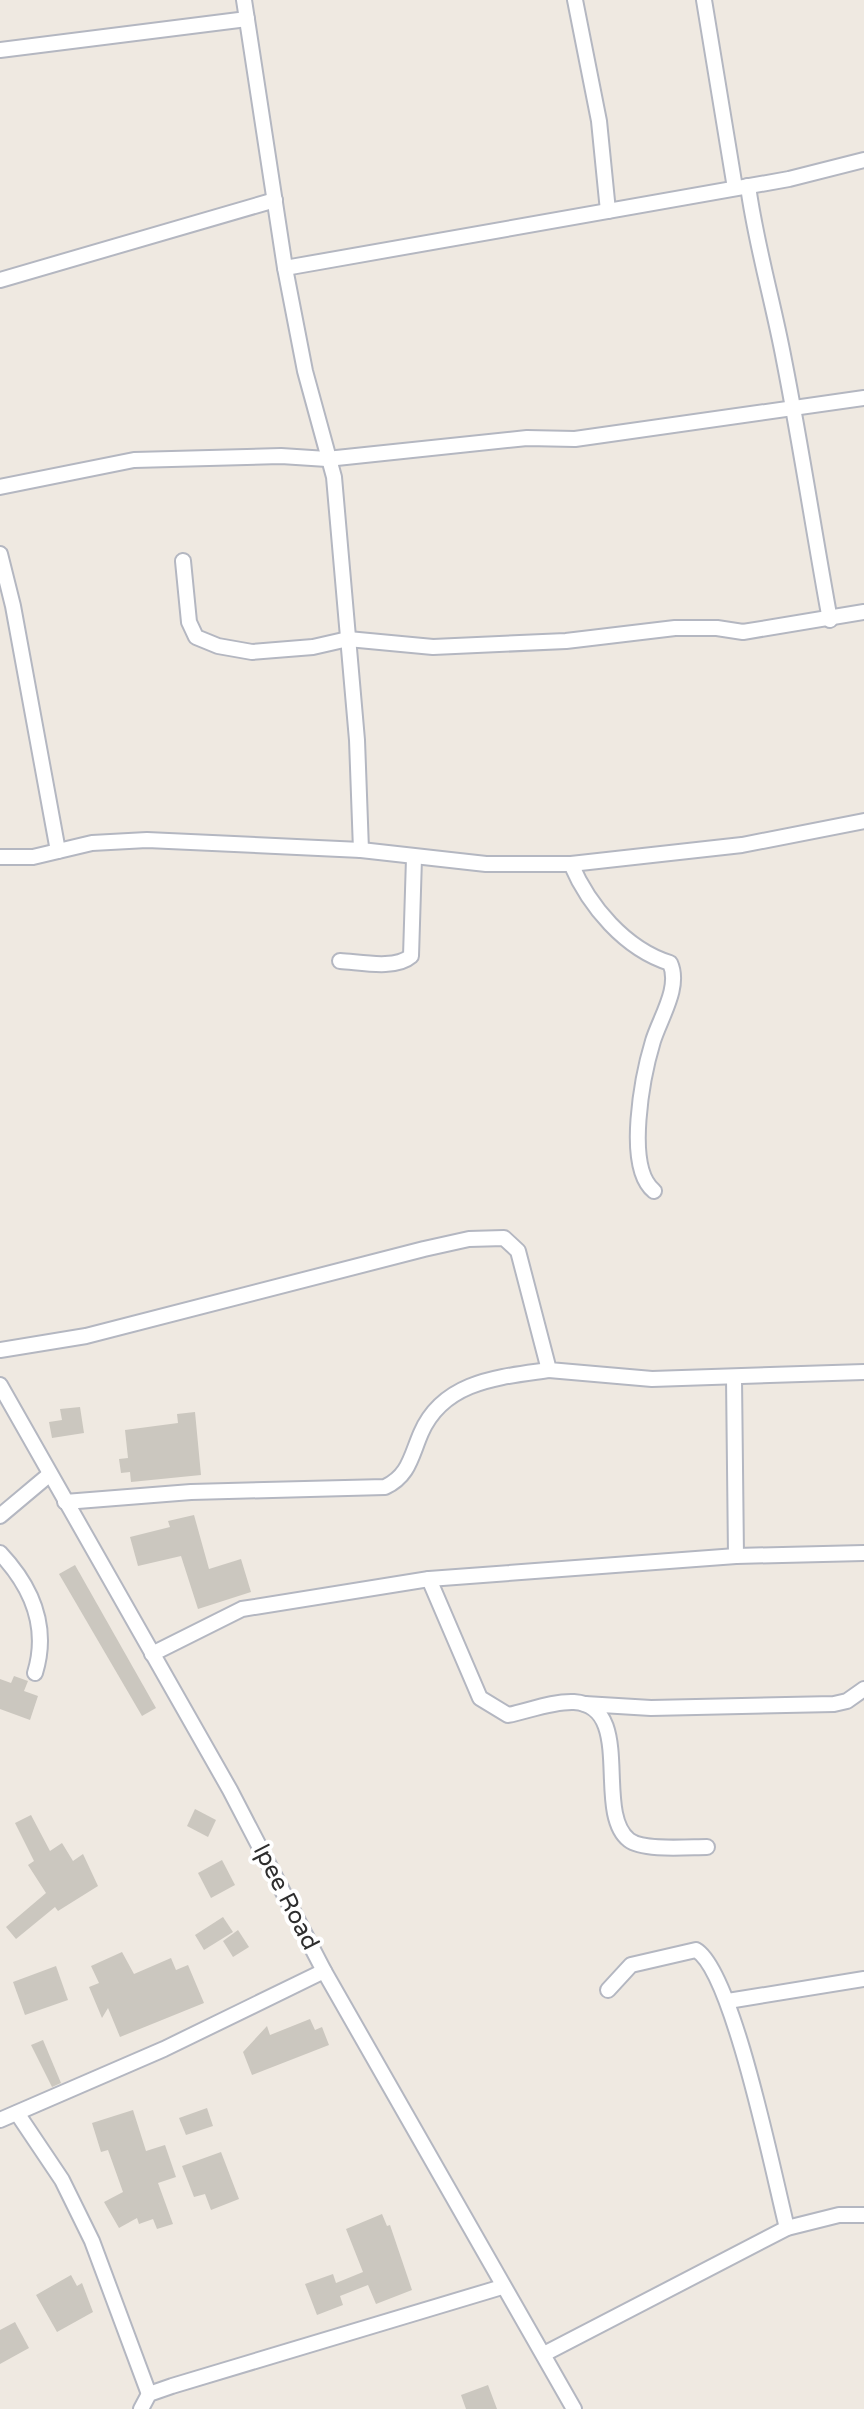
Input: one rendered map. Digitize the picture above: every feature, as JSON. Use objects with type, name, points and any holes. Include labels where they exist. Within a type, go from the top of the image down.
[{"type":"street","points":[[244,0],[285,268],[327,459],[334,477],[361,850]]},
{"type":"street","points":[[575,0],[599,121],[608,211]]},
{"type":"street","points":[[704,0],[741,187],[771,293],[830,620]]},
{"type":"street","points":[[0,50],[247,19]]},
{"type":"street","points":[[285,268],[741,187],[864,160]]},
{"type":"street","points":[[0,280],[275,200]]},
{"type":"street","points":[[0,487],[134,460],[281,456],[327,459],[527,438],[575,439],[864,398]]},
{"type":"street","points":[[0,554],[13,606],[58,851]]},
{"type":"street","points":[[183,561],[189,622],[196,637],[218,646],[252,652],[313,647],[348,639],[433,647],[566,641],[675,628],[717,628],[743,632],[864,612]]},
{"type":"street","points":[[0,857],[58,851],[116,840],[361,850],[414,858],[571,864],[742,845],[864,821]]},
{"type":"street","points":[[340,961],[400,962],[411,956],[414,858]]},
{"type":"street","points":[[571,864],[585,896],[617,931],[650,957],[670,963],[673,971],[673,987],[649,1057],[636,1149],[643,1179],[654,1191]]},
{"type":"street","points":[[0,1350],[86,1336],[424,1249],[469,1239],[504,1238],[518,1251],[549,1370]]},
{"type":"street","points":[[65,1502],[204,1491],[385,1487],[398,1481],[408,1469],[423,1429],[459,1393],[487,1378],[549,1370],[652,1379],[864,1372]]},
{"type":"street","points":[[734,1378],[736,1556]]},
{"type":"street","name":"Ipee Road","points":[[0,1385],[230,1790],[324,1971],[574,2409]]},
{"type":"street","points":[[0,1516],[50,1474]]},
{"type":"street","points":[[0,1553],[21,1578],[38,1617],[41,1638],[35,1673]]},
{"type":"street","points":[[152,1654],[242,1609],[429,1579],[736,1556],[864,1553]]},
{"type":"street","points":[[429,1579],[480,1698],[508,1715],[572,1702],[651,1708],[834,1704],[847,1701],[864,1689]]},
{"type":"street","points":[[585,1704],[595,1712],[607,1733],[612,1753],[615,1817],[628,1840],[643,1847],[707,1847]]},
{"type":"street","points":[[608,1990],[631,1965],[696,1950],[710,1962],[728,2001],[787,2228]]},
{"type":"street","points":[[0,2120],[164,2049],[324,1971]]},
{"type":"street","points":[[728,2001],[864,1979]]},
{"type":"street","points":[[17,2113],[62,2180],[92,2241],[149,2394]]},
{"type":"street","points":[[544,2354],[787,2228],[839,2215],[864,2215]]},
{"type":"street","points":[[141,2409],[149,2394],[502,2287]]},
{"type":"building","points":[[80,1407],[84,1433],[52,1438],[49,1422],[62,1420],[60,1409]]},
{"type":"building","points":[[195,1412],[201,1475],[131,1482],[130,1472],[121,1473],[119,1459],[128,1458],[125,1430],[178,1423],[177,1414]]},
{"type":"building","points":[[194,1515],[209,1569],[241,1559],[251,1592],[198,1609],[181,1556],[138,1566],[130,1537],[170,1527],[168,1521]]},
{"type":"building","points":[[75,1565],[156,1708],[142,1716],[59,1574]]},
{"type":"building","points":[[14,1676],[28,1681],[24,1691],[38,1696],[30,1720],[0,1709],[0,1679],[11,1683]]},
{"type":"building","points":[[195,1809],[216,1820],[208,1837],[187,1826]]},
{"type":"building","points":[[31,1815],[50,1851],[62,1843],[73,1861],[83,1854],[98,1886],[58,1911],[55,1907],[16,1939],[6,1927],[46,1893],[28,1865],[34,1861],[15,1823]]},
{"type":"building","points":[[222,1860],[235,1885],[211,1898],[198,1873]]},
{"type":"building","points":[[223,1917],[233,1932],[204,1950],[195,1935]]},
{"type":"building","points":[[238,1930],[249,1947],[233,1957],[223,1941]]},
{"type":"building","points":[[122,1952],[134,1974],[171,1958],[176,1970],[188,1965],[204,2003],[120,2037],[108,2008],[102,2018],[89,1987],[99,1983],[91,1966]]},
{"type":"building","points":[[56,1966],[68,2000],[25,2015],[13,1982]]},
{"type":"building","points":[[310,2019],[315,2030],[322,2027],[329,2045],[252,2075],[243,2052],[267,2026],[270,2035]]},
{"type":"building","points":[[43,2040],[61,2083],[52,2087],[31,2045]]},
{"type":"building","points":[[207,2108],[213,2126],[186,2135],[179,2118]]},
{"type":"building","points":[[133,2110],[146,2151],[165,2145],[176,2177],[158,2183],[173,2224],[157,2229],[153,2219],[139,2224],[137,2218],[119,2228],[104,2202],[123,2192],[108,2150],[101,2152],[92,2123]]},
{"type":"building","points":[[221,2152],[239,2199],[211,2210],[205,2194],[194,2197],[182,2166]]},
{"type":"building","points":[[382,2214],[387,2226],[390,2225],[412,2290],[376,2304],[368,2285],[340,2296],[343,2305],[317,2315],[305,2284],[333,2274],[336,2283],[363,2272],[346,2229]]},
{"type":"building","points":[[71,2275],[77,2286],[82,2283],[93,2312],[57,2332],[36,2295]]},
{"type":"building","points":[[15,2322],[29,2348],[0,2364],[0,2330]]},
{"type":"building","points":[[488,2385],[497,2409],[466,2409],[461,2395]]}]
